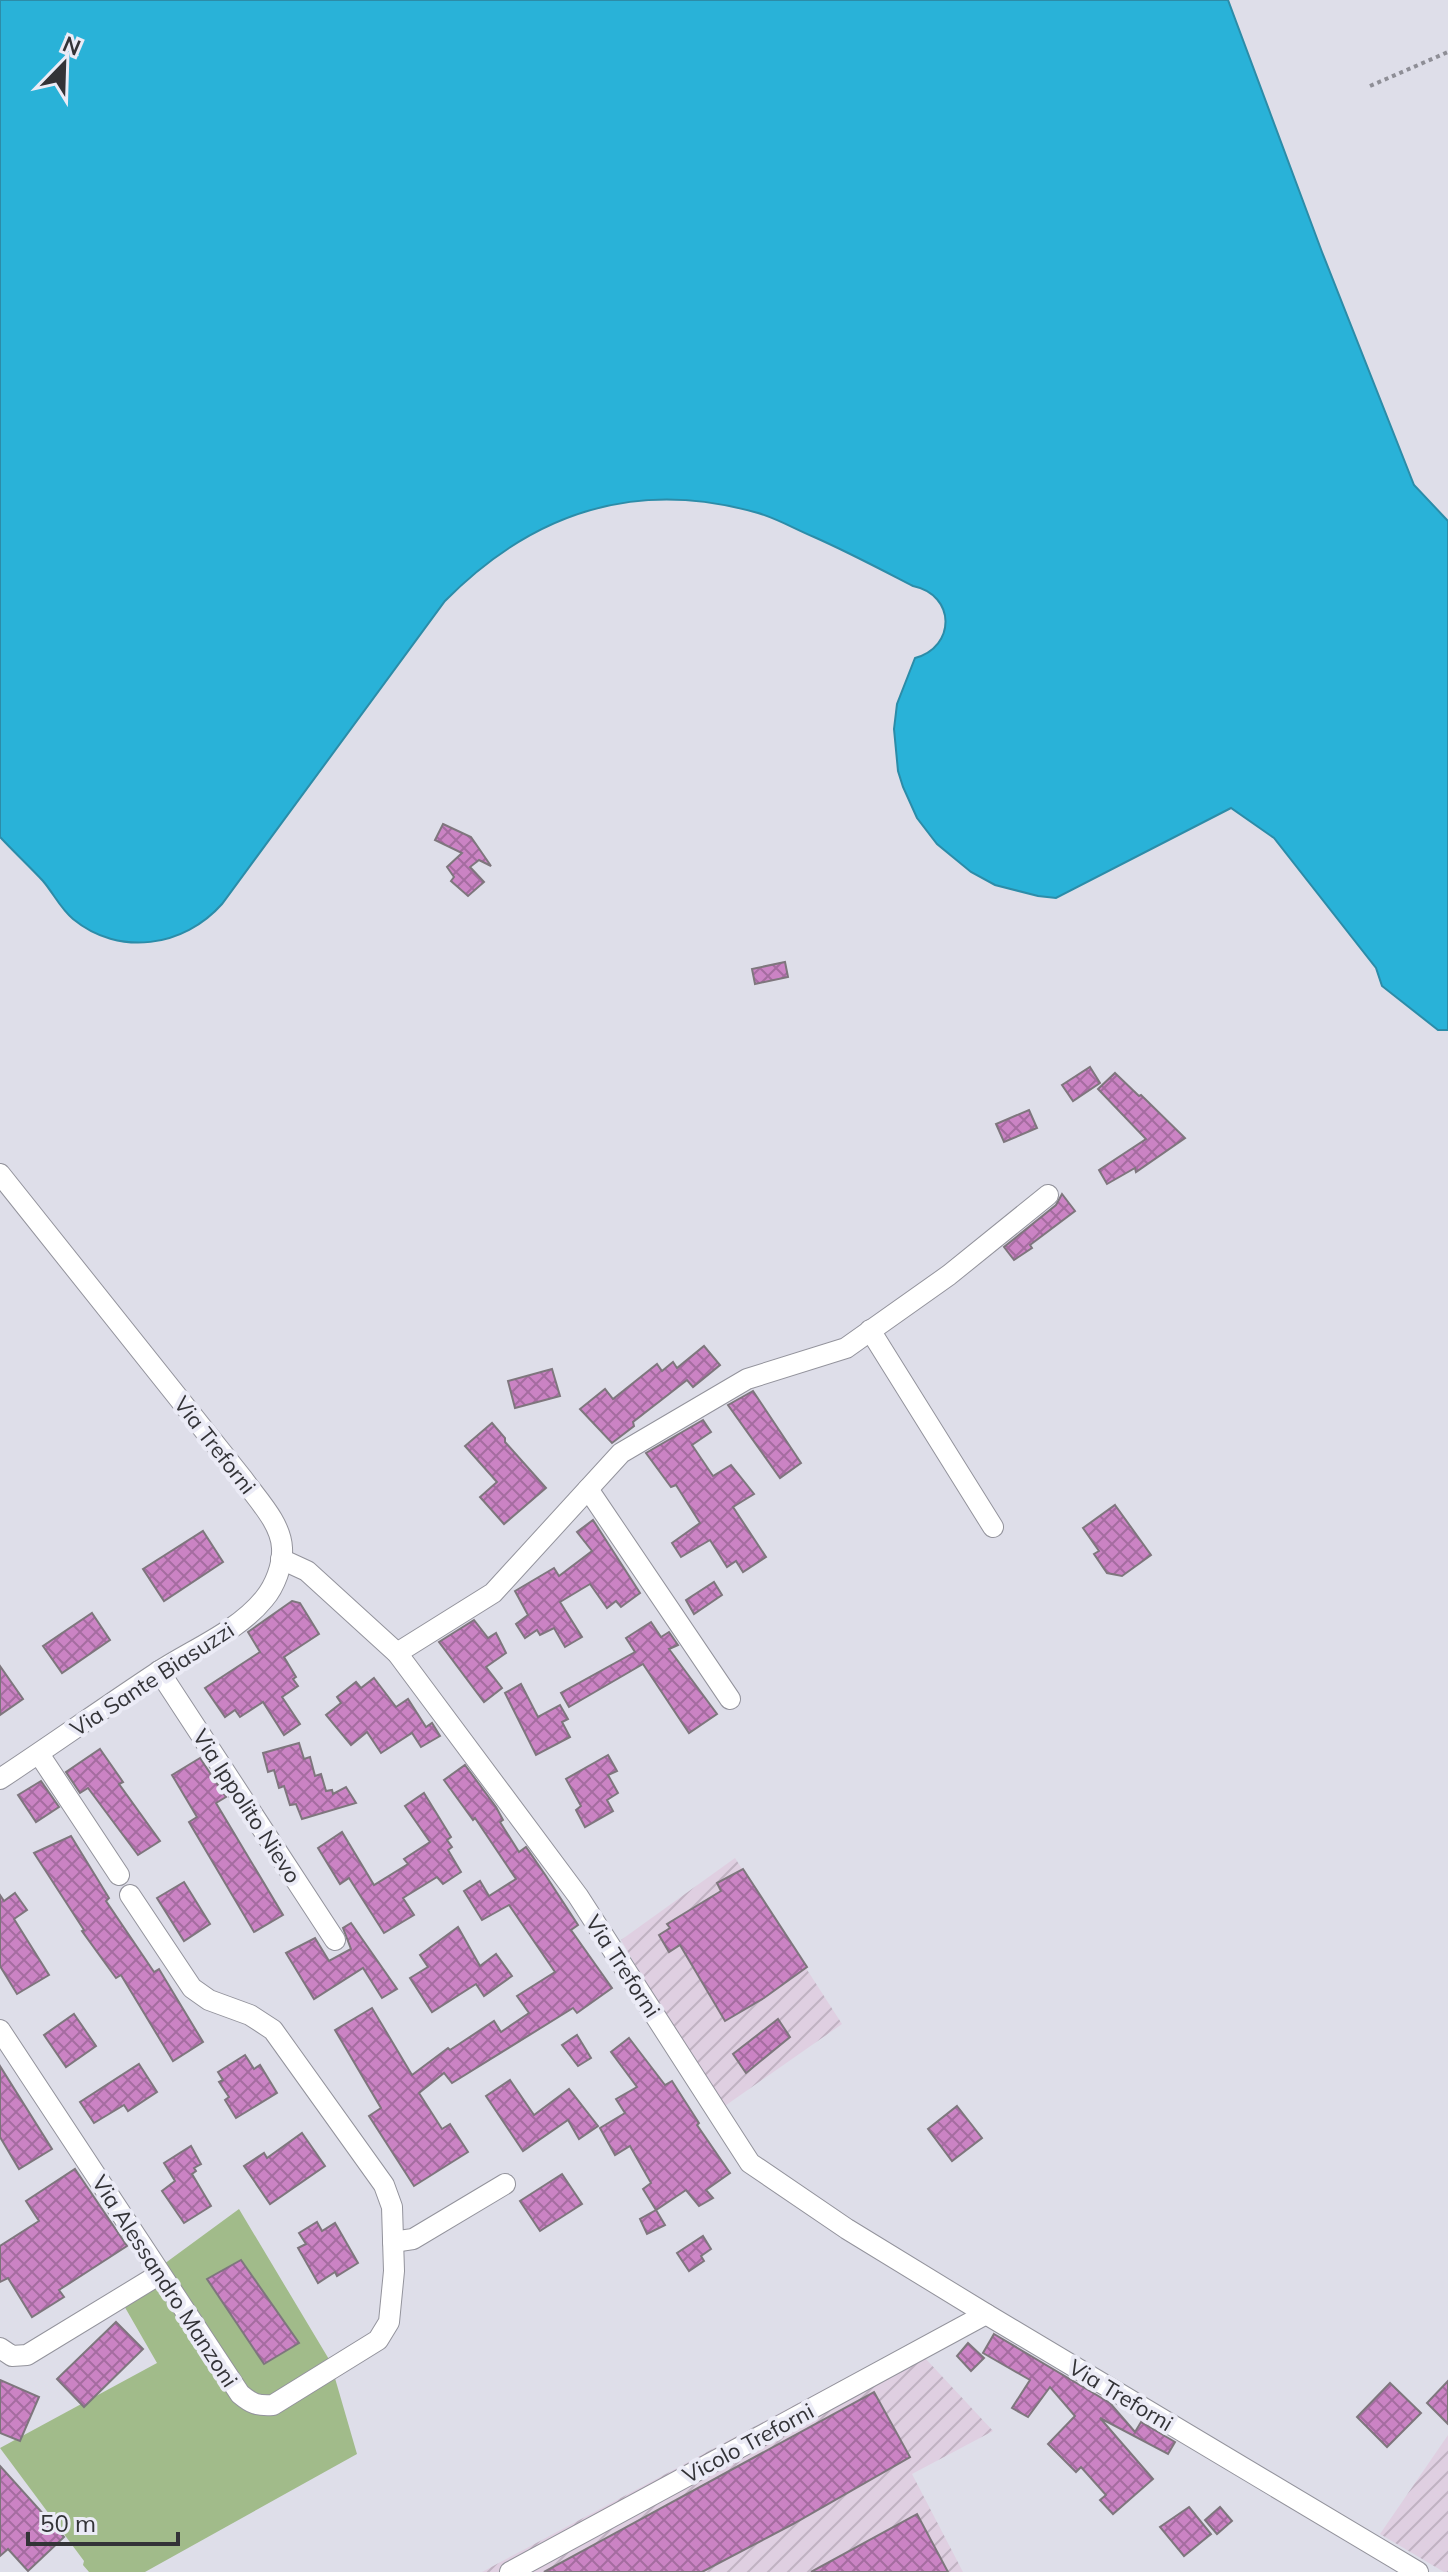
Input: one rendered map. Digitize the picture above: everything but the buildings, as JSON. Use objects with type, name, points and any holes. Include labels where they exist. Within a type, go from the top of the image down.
[{"type":"street","name":"Via Treforni","points":[[0,1174],[267,1512],[280,1535],[281,1559],[307,1571],[397,1653],[578,1896],[750,2163],[847,2229],[1418,2572]]},
{"type":"street","points":[[397,1653],[493,1593],[621,1453],[747,1379],[846,1348],[949,1275],[1048,1195]]},
{"type":"street","points":[[870,1330],[993,1527]]},
{"type":"street","points":[[588,1489],[730,1699]]},
{"type":"street","name":"Via Sante Biasuzzi","points":[[0,1779],[159,1671],[244,1619],[272,1589],[281,1559]]},
{"type":"street","name":"Via Ippolito Nievo","points":[[159,1671],[335,1940]]},
{"type":"street","points":[[39,1754],[119,1875]]},
{"type":"street","name":"Via Alessandro Manzoni","points":[[0,2030],[240,2394],[257,2406],[273,2405],[378,2340],[389,2322],[393,2296],[392,2207],[384,2185],[273,2030],[250,2015],[209,2000],[192,1988],[130,1895]]},
{"type":"street","points":[[393,2242],[413,2239],[505,2184]]},
{"type":"street","points":[[0,2348],[12,2356],[27,2355],[160,2274]]},
{"type":"street","name":"Vicolo Treforni","points":[[510,2572],[986,2314]]},
{"type":"path","points":[[1370,86],[1448,52]]},
{"type":"shaded area","points":[[735,1858],[842,2024],[722,2108],[621,1940]]},
{"type":"shaded area","points":[[911,2343],[993,2431],[912,2474],[963,2572],[482,2572]]},
{"type":"shaded area","points":[[1448,2435],[1448,2572],[1444,2572],[1380,2534]]},
{"type":"green space","points":[[239,2209],[330,2361],[357,2454],[145,2572],[89,2572],[0,2448],[157,2363],[119,2297]]},
{"type":"water","points":[[0,0],[1228,0],[1322,252],[1414,485],[1448,521],[1448,1030],[1438,1030],[1382,986],[1376,968],[1274,838],[1231,808],[1056,898],[995,885],[971,872],[937,844],[917,818],[898,771],[894,729],[897,704],[915,658],[928,652],[944,633],[946,621],[937,600],[927,591],[765,515],[713,503],[670,499],[629,502],[589,510],[551,525],[514,545],[479,570],[445,601],[222,904],[207,919],[170,938],[130,942],[110,939],[73,919],[43,881],[0,837]]}]
